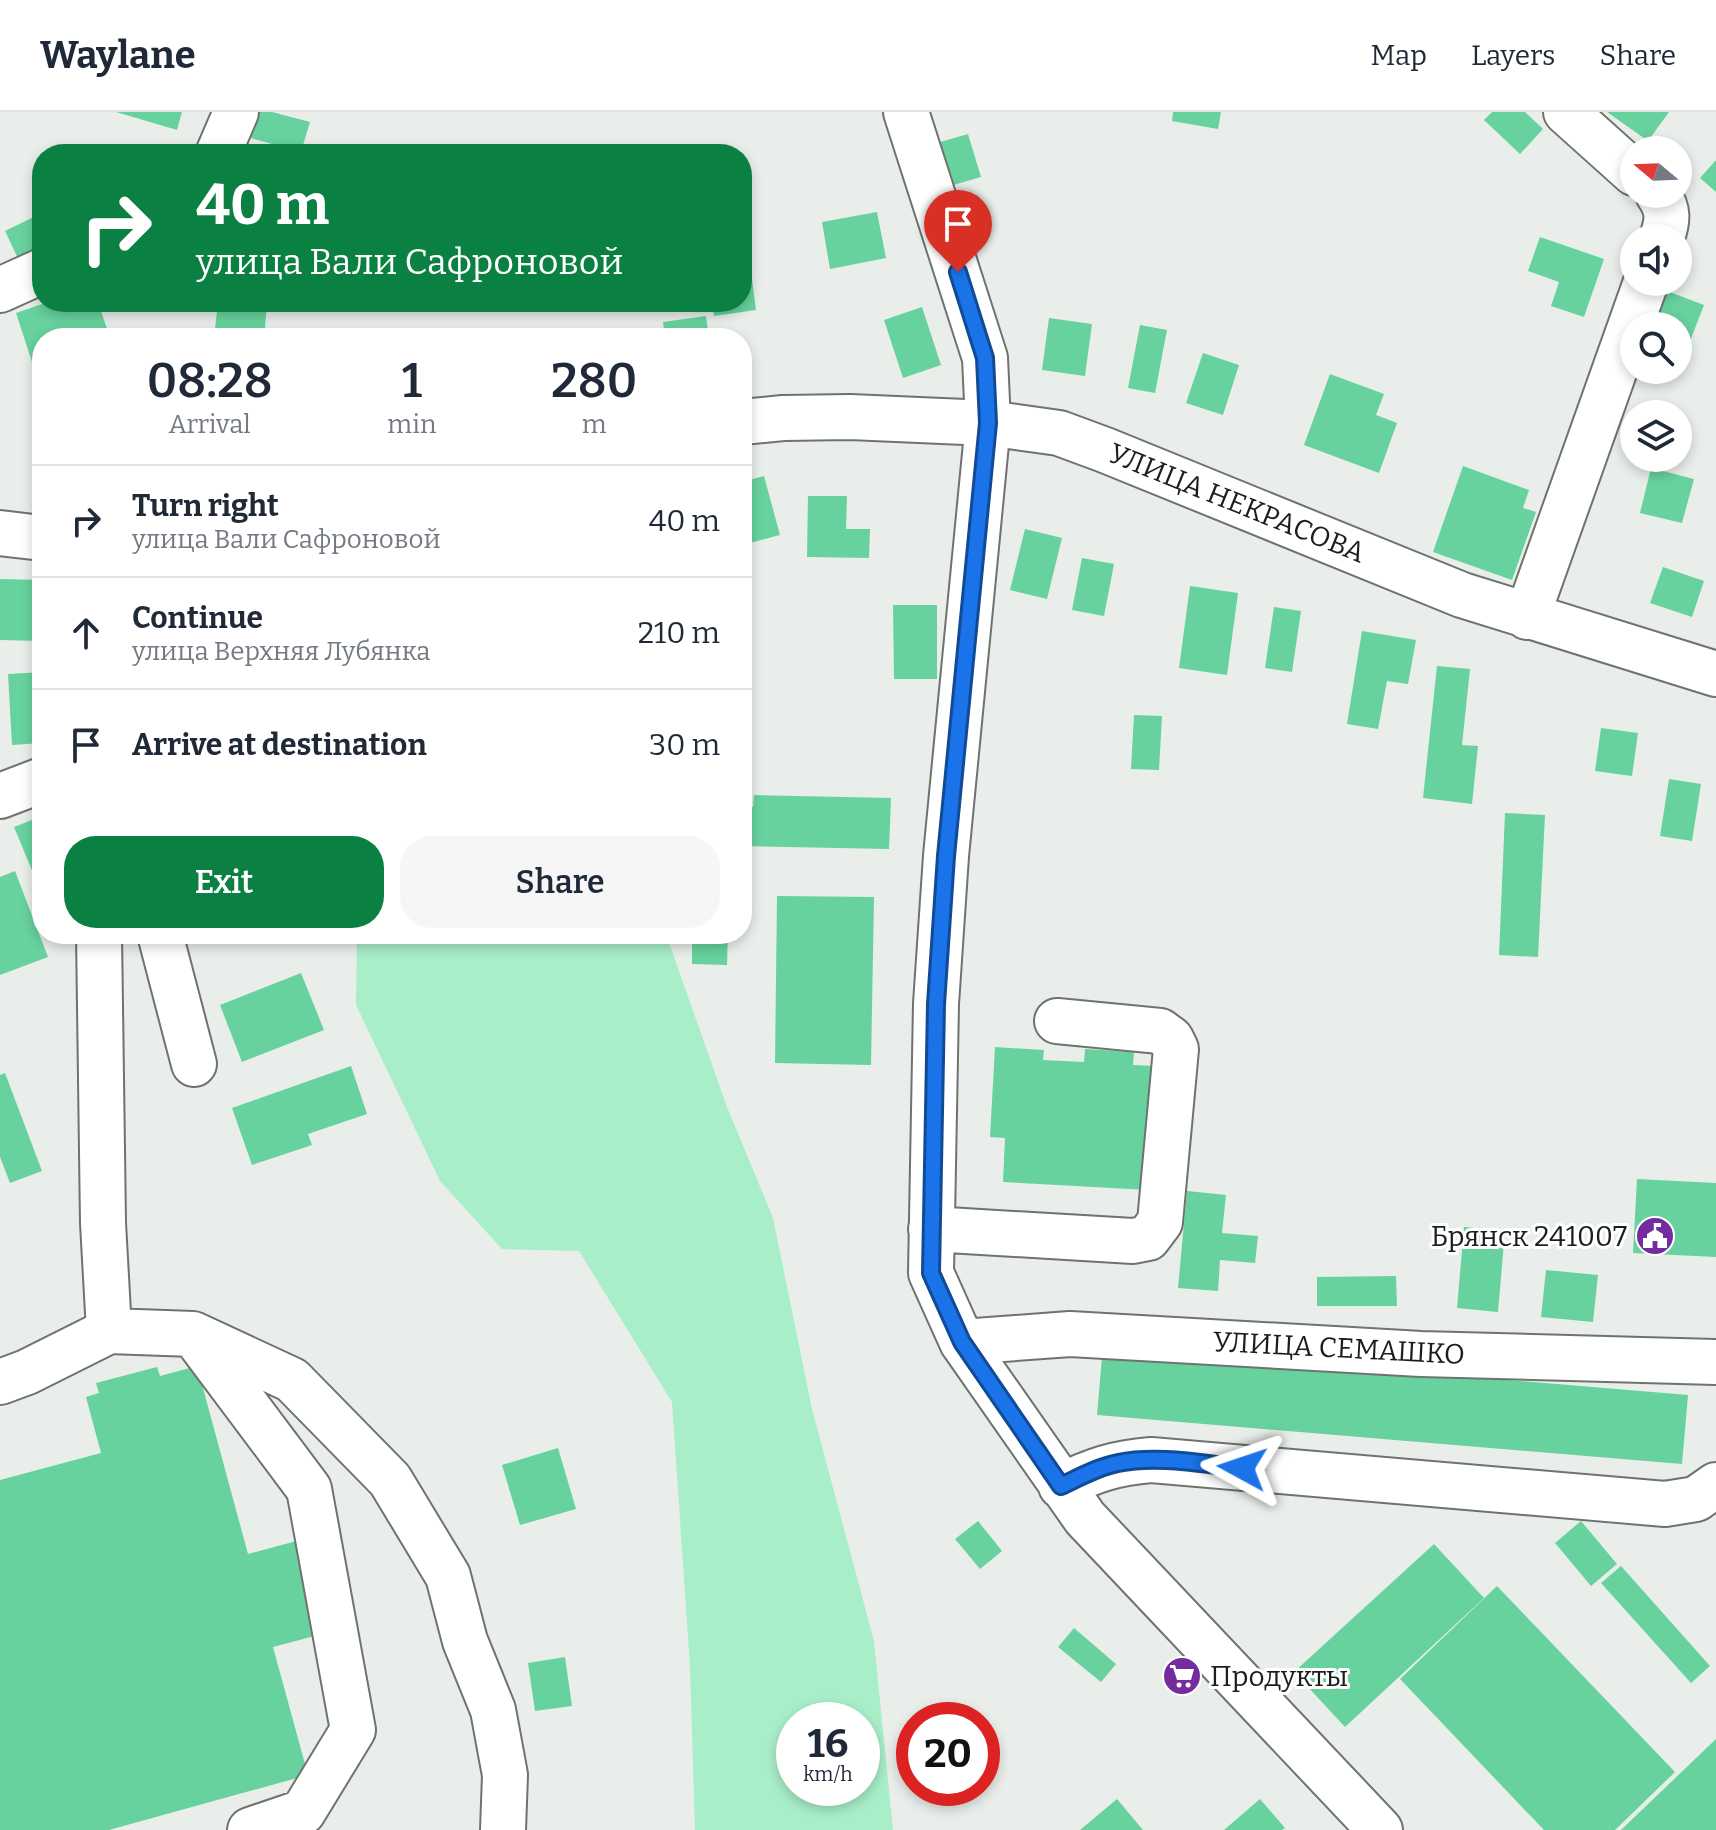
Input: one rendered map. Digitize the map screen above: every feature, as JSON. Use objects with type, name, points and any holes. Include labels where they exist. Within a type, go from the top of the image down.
[{"type":"street","points":[[222,144],[236,112]]},
{"type":"street","points":[[906,112],[985,358],[988,423],[946,856],[936,1004],[931,1273],[962,1342],[1085,1518],[1380,1830]]},
{"type":"street","points":[[1566,112],[1620,160]]},
{"type":"street","points":[[0,290],[32,276]]},
{"type":"street","points":[[1527,617],[1641,296]]},
{"type":"street","name":"УЛИЦА НЕКРАСОВА","points":[[752,421],[850,417],[988,423],[1059,433],[1462,595],[1716,674]]},
{"type":"street","points":[[0,533],[32,537]]},
{"type":"street","points":[[0,796],[32,784]]},
{"type":"street","points":[[99,944],[103,1223],[109,1331]]},
{"type":"street","points":[[163,944],[194,1064]]},
{"type":"street","points":[[931,1229],[1133,1241],[1148,1238],[1160,1222],[1176,1049],[1171,1039],[1160,1031],[1057,1021]]},
{"type":"street","points":[[0,1382],[109,1331],[193,1334],[292,1380],[390,1480],[448,1576],[465,1641],[493,1710],[505,1775],[503,1830]]},
{"type":"street","points":[[193,1334],[309,1489],[353,1730],[303,1812],[250,1830]]},
{"type":"street","name":"УЛИЦА СЕМАШКО","points":[[962,1342],[1070,1334],[1421,1354],[1716,1362]]},
{"type":"street","points":[[1061,1486],[1093,1470],[1119,1463],[1151,1460],[1665,1504],[1696,1499],[1716,1485]]},
{"type":"green space","points":[[357,944],[670,944],[727,1107],[773,1218],[812,1409],[874,1641],[893,1830],[695,1830],[690,1667],[672,1402],[579,1251],[502,1249],[440,1181],[356,1005]]},
{"type":"building","points":[[116,112],[182,112],[177,130]]},
{"type":"building","points":[[253,112],[272,112],[310,122],[303,144],[272,144],[247,137]]},
{"type":"building","points":[[1173,112],[1221,112],[1218,129],[1172,121]]},
{"type":"building","points":[[1492,112],[1525,112],[1543,129],[1520,154],[1484,120]]},
{"type":"building","points":[[1607,112],[1669,112],[1652,136],[1641,136]]},
{"type":"building","points":[[968,134],[981,177],[943,188],[930,145]]},
{"type":"building","points":[[1716,160],[1716,192],[1700,178]]},
{"type":"building","points":[[877,212],[886,258],[830,269],[822,222]]},
{"type":"building","points":[[32,218],[32,265],[23,269],[5,231]]},
{"type":"building","points":[[1540,237],[1604,259],[1584,317],[1551,306],[1559,282],[1528,271]]},
{"type":"building","points":[[752,279],[756,310],[752,311]]},
{"type":"building","points":[[1650,296],[1680,296],[1704,305],[1692,336],[1692,312],[1644,312]]},
{"type":"building","points":[[922,307],[941,365],[903,378],[884,320]]},
{"type":"building","points":[[32,308],[32,312],[101,312],[107,328],[32,328],[32,362],[16,313]]},
{"type":"building","points":[[217,312],[266,312],[265,328],[215,328]]},
{"type":"building","points":[[713,312],[742,312],[714,316]]},
{"type":"building","points":[[706,316],[708,328],[664,328],[663,322]]},
{"type":"building","points":[[1049,318],[1092,324],[1085,376],[1042,370]]},
{"type":"building","points":[[1140,325],[1167,330],[1155,393],[1128,388]]},
{"type":"building","points":[[1203,353],[1239,365],[1223,415],[1186,403]]},
{"type":"building","points":[[1330,374],[1384,394],[1376,415],[1397,423],[1379,473],[1304,445]]},
{"type":"building","points":[[1463,466],[1529,490],[1523,508],[1536,512],[1512,580],[1433,552]]},
{"type":"building","points":[[1650,472],[1667,472],[1694,479],[1682,523],[1640,513]]},
{"type":"building","points":[[764,476],[780,535],[752,542],[752,479]]},
{"type":"building","points":[[808,496],[847,496],[846,529],[870,529],[869,558],[807,557]]},
{"type":"building","points":[[1025,529],[1062,538],[1047,599],[1010,590]]},
{"type":"building","points":[[1082,558],[1114,564],[1104,616],[1072,610]]},
{"type":"building","points":[[1663,567],[1704,581],[1692,617],[1650,603]]},
{"type":"building","points":[[0,579],[32,580],[32,641],[0,640]]},
{"type":"building","points":[[1190,586],[1238,593],[1227,675],[1179,668]]},
{"type":"building","points":[[893,605],[937,605],[937,679],[894,679]]},
{"type":"building","points":[[1274,607],[1301,611],[1292,672],[1265,668]]},
{"type":"building","points":[[1362,631],[1416,640],[1408,684],[1387,681],[1378,729],[1347,724]]},
{"type":"building","points":[[1437,666],[1470,669],[1462,745],[1478,746],[1472,804],[1423,798]]},
{"type":"building","points":[[32,673],[32,744],[12,745],[8,674]]},
{"type":"building","points":[[1134,715],[1162,716],[1159,770],[1131,769]]},
{"type":"building","points":[[1601,728],[1638,733],[1632,776],[1595,771]]},
{"type":"building","points":[[1669,779],[1701,784],[1692,841],[1660,836]]},
{"type":"building","points":[[754,795],[891,798],[889,849],[752,846]]},
{"type":"building","points":[[1505,813],[1545,815],[1538,957],[1499,955]]},
{"type":"building","points":[[32,820],[32,870],[14,827]]},
{"type":"building","points":[[15,871],[32,915],[32,944],[43,944],[48,957],[0,975],[0,877]]},
{"type":"building","points":[[777,896],[874,897],[871,1065],[775,1063]]},
{"type":"building","points":[[692,944],[728,944],[727,965],[692,964]]},
{"type":"building","points":[[301,973],[324,1030],[242,1062],[220,1005]]},
{"type":"building","points":[[995,1047],[1044,1050],[1043,1060],[1084,1062],[1085,1049],[1134,1052],[1133,1065],[1155,1066],[1148,1190],[1003,1182],[1005,1138],[990,1137]]},
{"type":"building","points":[[351,1066],[367,1114],[308,1134],[312,1145],[252,1165],[232,1108]]},
{"type":"building","points":[[5,1073],[42,1171],[10,1183],[0,1157],[0,1075]]},
{"type":"building","points":[[1637,1179],[1716,1183],[1716,1257],[1633,1253]]},
{"type":"building","points":[[1187,1191],[1226,1195],[1222,1233],[1258,1236],[1255,1263],[1220,1260],[1218,1291],[1178,1288]]},
{"type":"building","points":[[1464,1227],[1505,1231],[1498,1312],[1457,1308]]},
{"type":"building","points":[[1546,1270],[1598,1275],[1593,1322],[1541,1317]]},
{"type":"building","points":[[1396,1276],[1397,1306],[1317,1306],[1317,1277]]},
{"type":"building","points":[[1103,1346],[1688,1395],[1682,1464],[1097,1415]]},
{"type":"building","points":[[197,1366],[248,1554],[300,1540],[326,1633],[273,1647],[308,1775],[109,1830],[0,1830],[0,1480],[101,1453],[86,1397],[99,1393],[96,1383],[157,1367],[160,1376]]},
{"type":"building","points":[[558,1448],[576,1509],[520,1525],[502,1465]]},
{"type":"building","points":[[978,1521],[1002,1551],[980,1569],[955,1539]]},
{"type":"building","points":[[1581,1521],[1617,1564],[1591,1586],[1555,1543]]},
{"type":"building","points":[[1434,1544],[1484,1598],[1345,1727],[1294,1672]]},
{"type":"building","points":[[1621,1566],[1710,1666],[1691,1683],[1601,1583]]},
{"type":"building","points":[[1497,1586],[1675,1772],[1615,1830],[1544,1830],[1400,1679]]},
{"type":"building","points":[[1074,1628],[1116,1664],[1101,1682],[1058,1647]]},
{"type":"building","points":[[565,1657],[572,1706],[535,1711],[528,1663]]},
{"type":"building","points":[[1716,1739],[1716,1830],[1621,1830]]},
{"type":"building","points":[[1117,1799],[1143,1830],[1080,1830]]},
{"type":"building","points":[[1260,1799],[1285,1828],[1224,1830]]},
{"type":"place","name":"Брянск 241007","points":[[1655,1236]]},
{"type":"place","name":"Продукты","points":[[1182,1676]]},
{"type":"route","points":[[958,272],[985,358],[988,423],[946,856],[936,1004],[931,1273],[962,1342],[1061,1486],[1093,1470],[1119,1463],[1151,1460],[1242,1468]]}]
